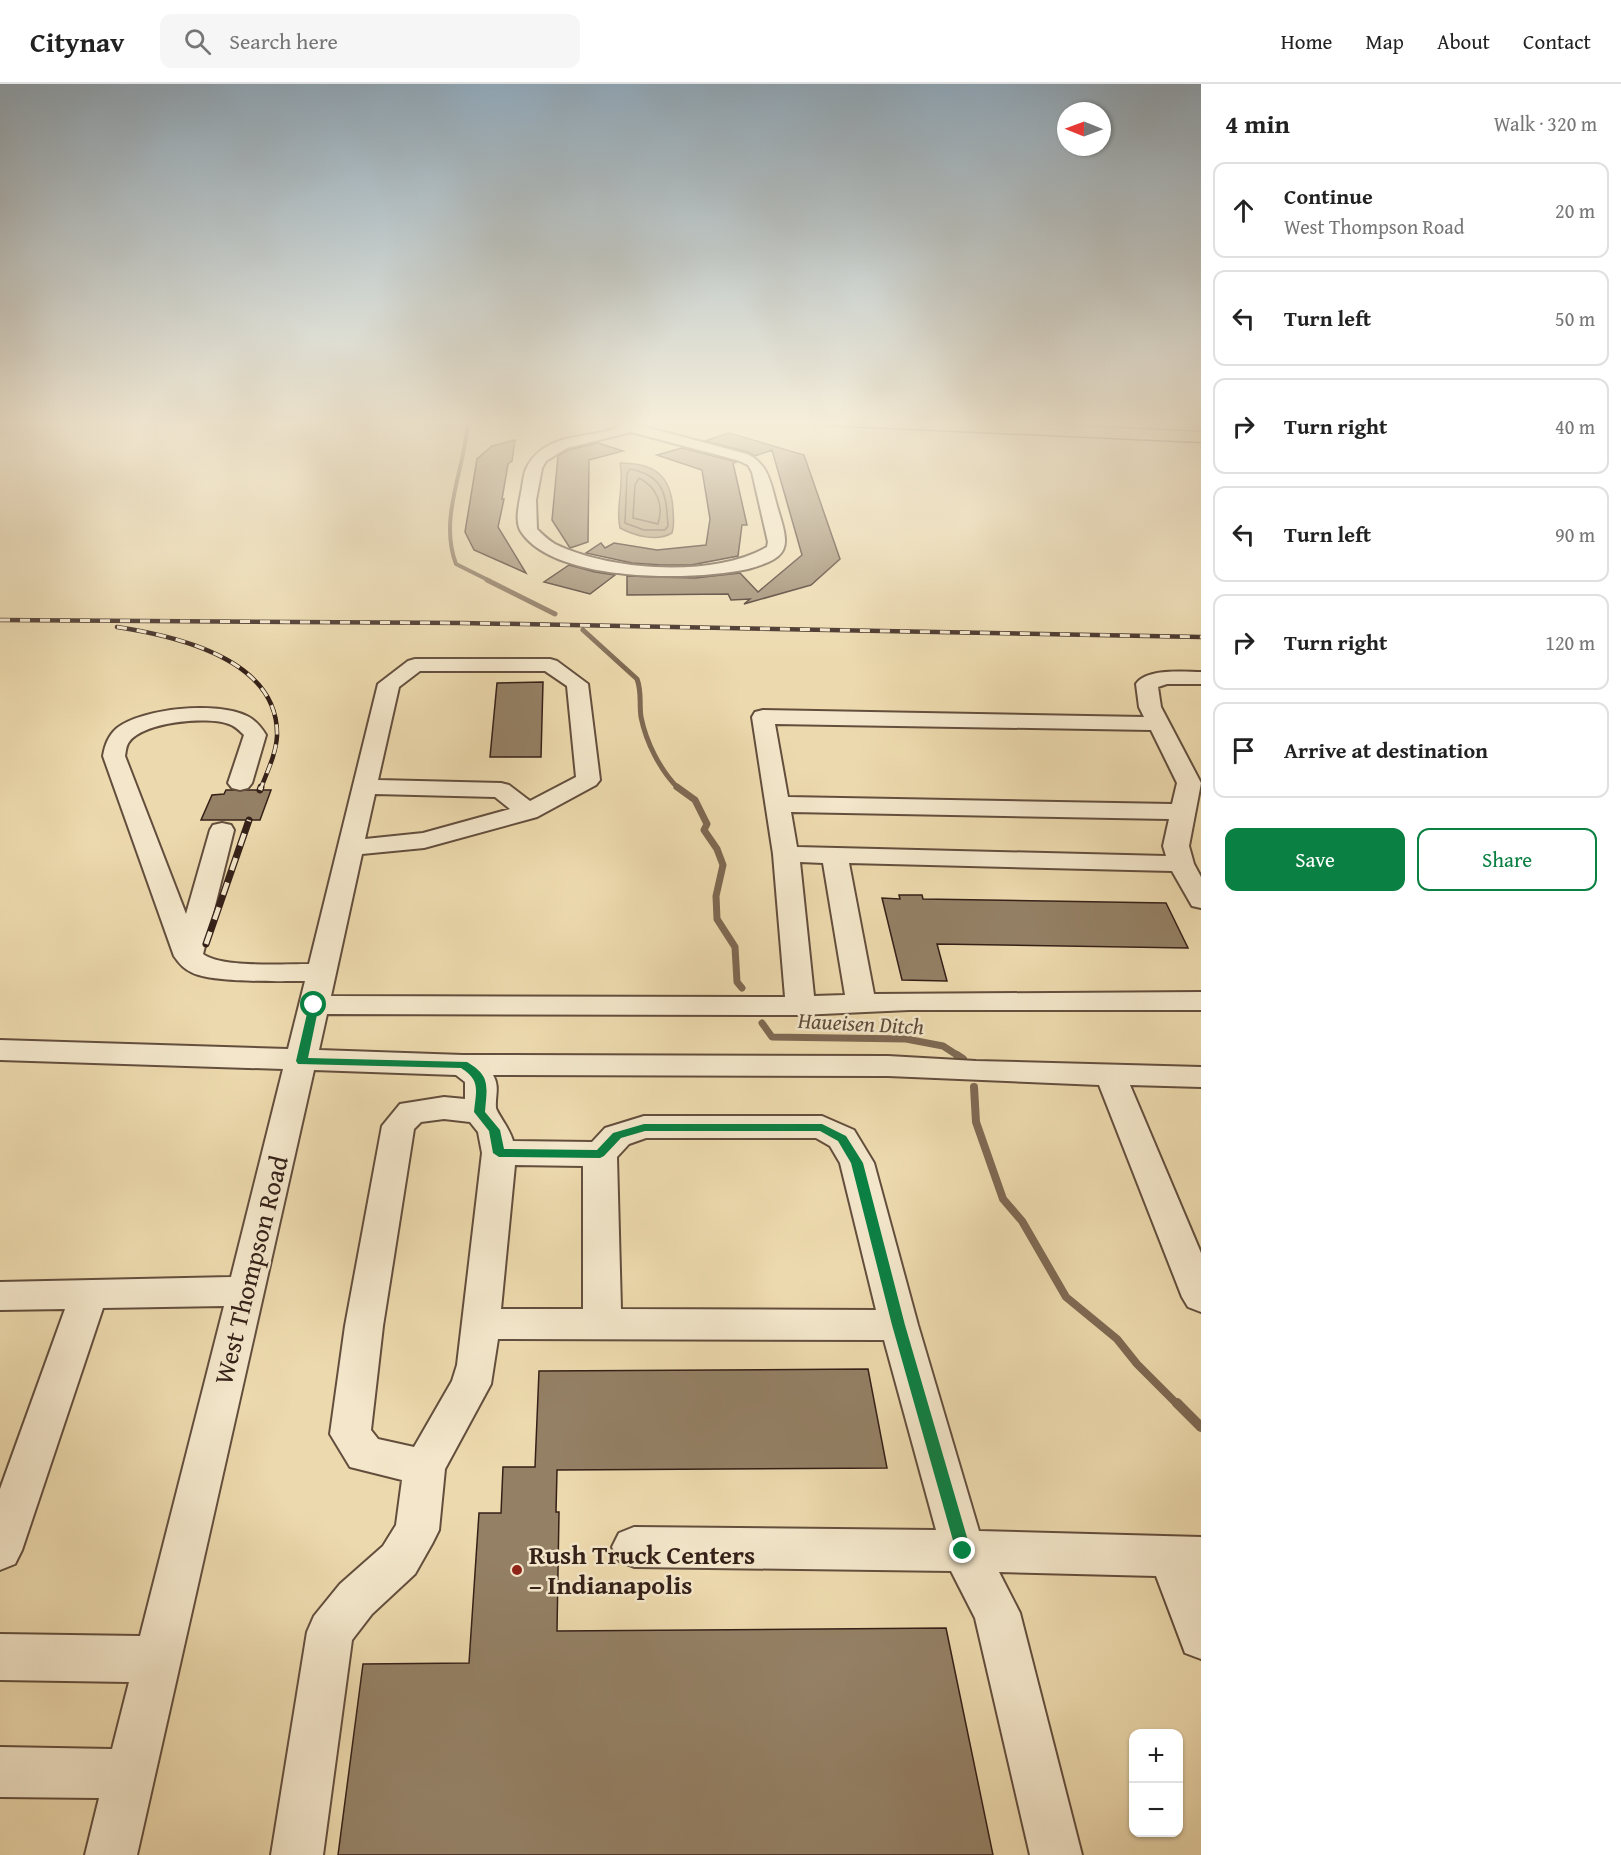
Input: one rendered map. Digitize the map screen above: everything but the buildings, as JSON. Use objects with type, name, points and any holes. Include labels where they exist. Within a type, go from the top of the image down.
[{"type":"street","points":[[529,503],[526,520],[533,535],[544,545],[572,558],[622,568],[662,571],[718,570],[737,568],[759,561],[775,550],[777,542],[767,503]]},
{"type":"street","name":"West Thompson Road","points":[[111,1855],[302,1061],[389,684],[415,665],[550,665],[577,684],[588,780],[528,812]]},
{"type":"street","points":[[1201,678],[1165,678],[1147,684],[1150,707],[1189,783],[1176,846],[1181,864],[1201,900]]},
{"type":"street","points":[[240,783],[255,735],[250,728],[236,718],[214,714],[187,714],[159,719],[136,727],[118,741],[114,756],[188,956],[202,967],[247,972],[318,989],[800,1006],[909,1001],[1201,1001]]},
{"type":"street","points":[[800,1006],[786,855],[763,717],[1158,724]]},
{"type":"street","points":[[365,788],[501,790],[528,812]]},
{"type":"street","points":[[777,804],[1182,812]]},
{"type":"street","points":[[351,848],[424,840],[528,812]]},
{"type":"street","points":[[188,956],[222,830]]},
{"type":"street","points":[[786,855],[1181,864]]},
{"type":"street","points":[[835,856],[861,1003]]},
{"type":"street","points":[[0,1050],[463,1065],[888,1066],[976,1071],[1201,1077]]},
{"type":"street","points":[[297,1855],[330,1632],[356,1599],[399,1560],[417,1530],[424,1467],[471,1384],[476,1365],[499,1153],[494,1130],[480,1112],[482,1086],[477,1073],[463,1065]]},
{"type":"street","points":[[1110,1074],[1201,1297]]},
{"type":"street","points":[[424,1467],[365,1454],[350,1434],[364,1326],[398,1126],[411,1112],[444,1108],[480,1112]]},
{"type":"street","points":[[602,1325],[600,1154],[617,1136],[644,1127],[822,1127],[842,1138],[857,1163],[899,1325],[963,1551],[996,1613],[1056,1855]]},
{"type":"street","points":[[499,1153],[600,1154]]},
{"type":"street","points":[[0,1296],[246,1291]]},
{"type":"street","points":[[0,1551],[89,1294]]},
{"type":"street","points":[[481,1324],[899,1325]]},
{"type":"street","points":[[634,1547],[963,1551],[1186,1557],[1201,1637]]},
{"type":"street","points":[[0,1657],[157,1659]]},
{"type":"street","points":[[0,1772],[130,1774]]},
{"type":"water","points":[[620,503],[672,503],[674,521],[672,533],[660,537],[646,537],[632,533],[620,528]]},
{"type":"waterway","name":"Haueisen Ditch","points":[[452,503],[451,546],[456,564],[490,581]]},
{"type":"waterway","name":"Haueisen Ditch","points":[[487,580],[555,614]]},
{"type":"waterway","name":"Haueisen Ditch","points":[[583,630],[637,679],[641,717],[646,736],[660,764],[677,787]]},
{"type":"waterway","name":"Haueisen Ditch","points":[[677,787],[695,800],[707,824],[704,830],[717,849],[723,865],[716,896],[717,919],[735,947],[737,982],[742,988]]},
{"type":"waterway","name":"Haueisen Ditch","points":[[762,1023],[772,1037],[906,1039],[943,1046],[960,1057]]},
{"type":"waterway","name":"Haueisen Ditch","points":[[974,1087],[976,1122],[1003,1199],[1022,1221],[1066,1297],[1117,1339],[1137,1364],[1178,1405]]},
{"type":"waterway","name":"Haueisen Ditch","points":[[1177,1403],[1201,1427]]},
{"type":"railway","points":[[0,620],[462,623],[1201,637]]},
{"type":"railway","points":[[117,627],[167,637],[220,656],[243,670],[261,688],[273,710],[277,736],[273,756],[261,788]]},
{"type":"railway","points":[[206,944],[249,820]]},
{"type":"place","name":"Rush Truck Centers – Indianapolis","points":[[517,1570]]},
{"type":"route","points":[[314,1005],[302,1061],[436,1062],[463,1065],[477,1073],[482,1086],[480,1112],[494,1130],[499,1153],[600,1154],[617,1136],[644,1127],[822,1127],[842,1138],[857,1163],[899,1325],[963,1551]]}]
